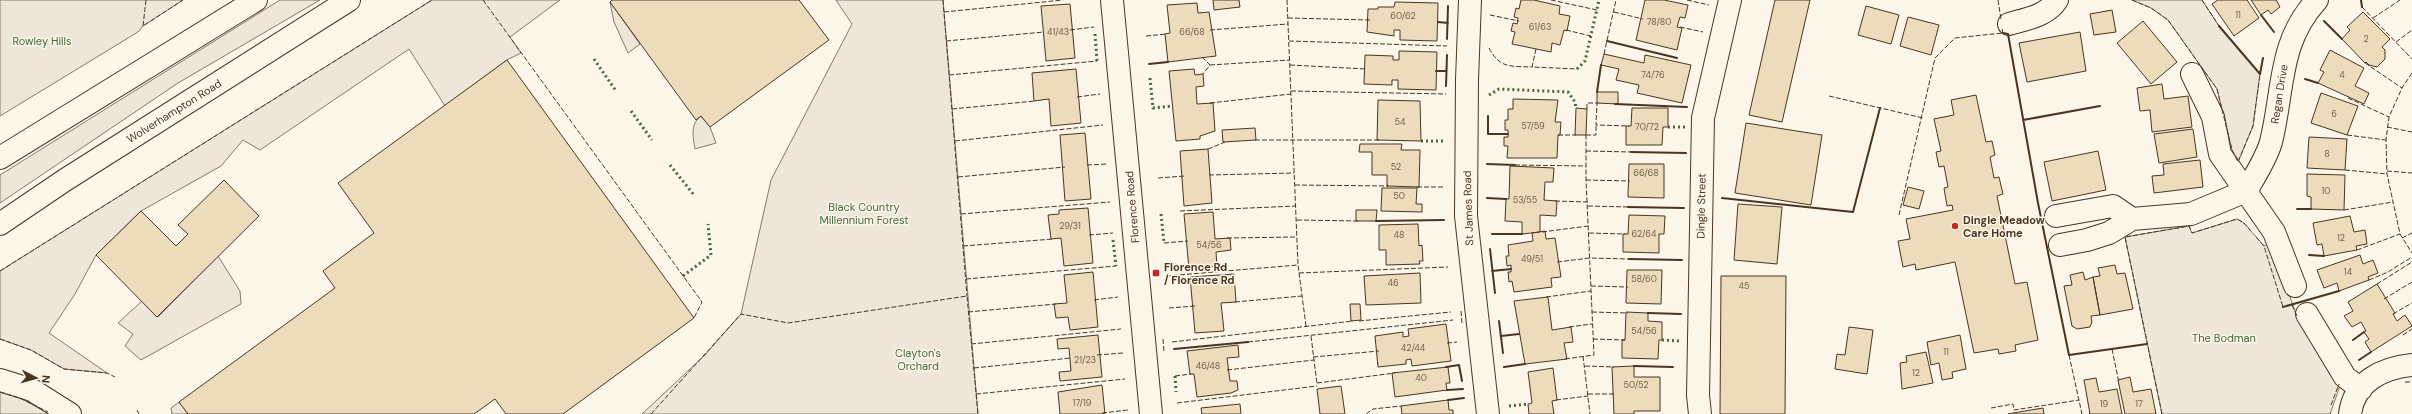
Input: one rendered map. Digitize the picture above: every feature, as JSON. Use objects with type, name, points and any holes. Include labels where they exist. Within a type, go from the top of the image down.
[{"type":"main road","points":[[0,158],[256,0]]},
{"type":"main road","name":"Wolverhampton Road","points":[[0,224],[65,180],[349,0]]},
{"type":"main road","name":"Florence Road","points":[[1112,0],[1151,414]]},
{"type":"main road","name":"St James Road","points":[[1470,0],[1467,80],[1466,216],[1488,414]]},
{"type":"main road","name":"Dingle Street","points":[[1700,414],[1698,394],[1703,118],[1730,0]]},
{"type":"main road","points":[[2009,24],[2037,16],[2047,11],[2057,0]]},
{"type":"main road","name":"Regan Drive","points":[[2246,191],[2270,144],[2288,48],[2311,7],[2317,0]]},
{"type":"main road","points":[[2192,74],[2213,117],[2220,154],[2274,232],[2295,286]]},
{"type":"main road","points":[[2060,245],[2087,240],[2109,233],[2132,219],[2191,214],[2224,202],[2246,191]]},
{"type":"main road","points":[[2056,216],[2113,206],[2132,219]]},
{"type":"main road","points":[[2307,314],[2345,377],[2361,389]]},
{"type":"main road","points":[[2350,414],[2351,407],[2361,389],[2374,375],[2391,367],[2412,365]]},
{"type":"main road","points":[[0,380],[32,390],[70,414]]},
{"type":"green space","name":"Rowley Hills","points":[[0,0],[183,0],[143,26],[138,32],[0,116]]},
{"type":"green space","points":[[280,0],[320,0],[178,83],[0,203],[0,175]]},
{"type":"green space","points":[[432,0],[560,0],[510,37],[521,53],[507,60],[445,106],[409,49],[260,150],[243,140],[221,166],[141,211],[96,255],[75,294],[49,333],[107,373],[64,369],[31,350],[0,339],[0,271]]},
{"type":"green space","name":"Black Country Millennium Forest","points":[[836,0],[943,0],[978,414],[642,414],[705,355],[741,314],[771,180],[852,24]]},
{"type":"green space","points":[[2132,0],[2202,0],[2219,26],[2260,74],[2253,126],[2238,162],[2232,150],[2217,89],[2168,20],[2151,8]]},
{"type":"green space","points":[[610,2],[640,44],[628,53],[614,22]]},
{"type":"green space","points":[[701,116],[710,127],[716,143],[695,149],[693,131],[695,123]]},
{"type":"green space","name":"The Bodman","points":[[2237,219],[2244,223],[2264,246],[2270,243],[2297,316],[2340,386],[2330,414],[2162,414],[2125,237],[2189,226],[2192,233]]},
{"type":"green space","points":[[218,256],[240,291],[241,304],[141,360],[125,346],[133,334],[118,323],[142,301],[158,317]]},
{"type":"green space","points":[[0,392],[20,398],[50,414],[0,414]]},
{"type":"green space","points":[[179,402],[188,414],[172,414],[171,408]]},
{"type":"building","points":[[612,0],[799,0],[829,40],[710,127],[701,116],[696,120],[610,2]]},
{"type":"building","points":[[1213,0],[1239,0],[1240,7],[1214,10]]},
{"type":"building","points":[[1521,0],[1534,0],[1560,6],[1559,14],[1570,16],[1567,31],[1564,30],[1560,45],[1552,43],[1551,52],[1512,44],[1515,32],[1511,31],[1513,23],[1517,24],[1518,18],[1514,17],[1516,8],[1519,9]]},
{"type":"building","points":[[1645,0],[1664,0],[1688,5],[1685,18],[1680,17],[1677,27],[1682,28],[1677,50],[1636,40]]},
{"type":"building","points":[[1775,0],[1810,0],[1782,122],[1749,115]]},
{"type":"building","points":[[2218,0],[2247,0],[2259,18],[2234,36],[2212,4]]},
{"type":"building","points":[[2251,0],[2276,0],[2280,7],[2271,14],[2268,10],[2261,15]]},
{"type":"building","points":[[1395,2],[1438,3],[1437,41],[1400,40],[1400,30],[1394,30],[1394,36],[1367,32],[1368,9],[1378,9],[1378,7],[1394,7]]},
{"type":"building","points":[[1197,3],[1198,13],[1209,12],[1216,56],[1168,62],[1165,34],[1170,33],[1167,5]]},
{"type":"building","points":[[1070,4],[1075,58],[1046,61],[1041,6]]},
{"type":"building","points":[[1866,6],[1899,15],[1891,44],[1858,35]]},
{"type":"building","points":[[2112,10],[2116,32],[2094,35],[2090,14]]},
{"type":"building","points":[[2363,12],[2390,39],[2382,47],[2385,50],[2385,59],[2377,67],[2369,65],[2366,62],[2365,63],[2342,39],[2350,30],[2347,27]]},
{"type":"building","points":[[1908,17],[1939,25],[1931,55],[1900,46]]},
{"type":"building","points":[[2143,21],[2177,62],[2151,84],[2117,43]]},
{"type":"building","points":[[2080,32],[2086,71],[2027,82],[2019,43]]},
{"type":"building","points":[[2330,50],[2364,68],[2355,86],[2369,93],[2364,104],[2318,83],[2324,72],[2320,70]]},
{"type":"building","points":[[1399,51],[1437,52],[1436,90],[1398,89],[1398,80],[1392,80],[1392,85],[1364,84],[1365,55],[1393,56],[1393,60],[1399,60]]},
{"type":"building","points":[[1604,54],[1644,63],[1645,55],[1691,65],[1682,103],[1637,93],[1639,85],[1616,80],[1619,69],[1601,65]]},
{"type":"building","points":[[507,60],[694,318],[563,414],[506,414],[495,399],[474,414],[188,414],[179,402],[335,288],[323,271],[374,233],[338,183]]},
{"type":"building","points":[[1076,69],[1081,123],[1051,126],[1049,99],[1034,101],[1032,73]]},
{"type":"building","points":[[1194,69],[1195,75],[1203,74],[1204,86],[1196,87],[1197,104],[1213,103],[1215,131],[1200,136],[1200,139],[1176,141],[1169,71]]},
{"type":"building","points":[[2162,84],[2164,99],[2188,96],[2192,127],[2152,132],[2150,110],[2140,111],[2137,88]]},
{"type":"building","points":[[1597,92],[1618,92],[1618,104],[1597,103]]},
{"type":"building","points":[[2321,93],[2358,106],[2347,135],[2311,123]]},
{"type":"building","name":"Dingle Meadow Care Home","points":[[1976,95],[1986,142],[1992,141],[1995,155],[1990,157],[1994,178],[1999,177],[2003,194],[1997,196],[2015,284],[2027,282],[2038,340],[2015,345],[2016,351],[1999,354],[1998,349],[1974,353],[1955,262],[1916,270],[1915,264],[1903,267],[1898,241],[1910,239],[1906,219],[1953,210],[1952,205],[1947,206],[1944,188],[1948,187],[1944,166],[1939,167],[1936,152],[1941,151],[1934,119],[1954,115],[1951,100]]},
{"type":"building","points":[[1513,99],[1558,100],[1555,122],[1561,122],[1560,135],[1558,135],[1557,158],[1507,158],[1508,146],[1504,146],[1504,137],[1508,137],[1508,130],[1505,130],[1505,120],[1508,120],[1508,109],[1513,109]]},
{"type":"building","points":[[1378,100],[1420,101],[1421,141],[1377,140]]},
{"type":"building","points":[[1576,108],[1587,109],[1586,135],[1575,135]]},
{"type":"building","points":[[1632,108],[1668,108],[1668,127],[1663,127],[1662,145],[1626,145],[1626,126],[1631,126]]},
{"type":"building","points":[[1746,123],[1822,135],[1811,205],[1735,193]]},
{"type":"building","points":[[1255,128],[1256,140],[1223,142],[1222,130]]},
{"type":"building","points":[[2193,129],[2197,157],[2159,163],[2154,134]]},
{"type":"building","points":[[1085,133],[1091,199],[1065,201],[1060,135]]},
{"type":"building","points":[[2309,137],[2347,139],[2345,170],[2307,168]]},
{"type":"building","points":[[1360,144],[1402,144],[1401,150],[1420,150],[1419,187],[1387,186],[1387,175],[1372,175],[1372,152],[1359,152]]},
{"type":"building","points":[[1208,149],[1212,203],[1184,206],[1180,151]]},
{"type":"building","points":[[2098,151],[2106,190],[2052,201],[2044,162]]},
{"type":"building","points":[[2200,160],[2203,187],[2154,193],[2152,176],[2164,175],[2163,164]]},
{"type":"building","points":[[1629,164],[1664,164],[1664,198],[1628,197]]},
{"type":"building","points":[[1510,166],[1554,168],[1553,182],[1545,182],[1544,200],[1557,201],[1556,216],[1540,215],[1540,232],[1522,234],[1522,222],[1505,221],[1506,199],[1509,199]]},
{"type":"building","points":[[2307,174],[2345,175],[2344,210],[2311,209],[2311,197],[2307,196]]},
{"type":"building","points":[[224,180],[259,216],[157,317],[96,255],[141,211],[176,246],[188,234],[178,225]]},
{"type":"building","points":[[1908,187],[1924,191],[1919,209],[1903,205]]},
{"type":"building","points":[[1382,188],[1417,188],[1416,204],[1422,204],[1422,212],[1381,211]]},
{"type":"building","points":[[1738,204],[1782,207],[1777,264],[1734,260]]},
{"type":"building","points":[[1088,208],[1093,263],[1064,266],[1061,238],[1051,239],[1048,215],[1059,214],[1059,210]]},
{"type":"building","points":[[1356,210],[1377,210],[1376,221],[1356,221]]},
{"type":"building","points":[[1213,212],[1215,239],[1230,238],[1231,250],[1216,252],[1217,266],[1189,269],[1184,214]]},
{"type":"building","points":[[1629,215],[1665,216],[1664,234],[1659,234],[1659,253],[1623,252],[1623,234],[1628,234]]},
{"type":"building","points":[[2350,216],[2354,232],[2365,230],[2367,244],[2356,246],[2357,250],[2324,256],[2322,244],[2317,245],[2313,223]]},
{"type":"building","points":[[1418,224],[1419,246],[1422,245],[1423,261],[1419,261],[1420,264],[1386,265],[1386,250],[1379,250],[1379,225]]},
{"type":"building","points":[[1545,231],[1546,239],[1555,238],[1561,277],[1551,278],[1552,287],[1514,292],[1512,281],[1509,282],[1508,272],[1511,272],[1511,265],[1507,266],[1506,256],[1509,256],[1508,245],[1533,241],[1532,233]]},
{"type":"building","points":[[2360,255],[2363,264],[2373,260],[2378,273],[2368,277],[2369,280],[2339,291],[2337,283],[2324,288],[2317,270]]},
{"type":"building","points":[[2115,265],[2117,274],[2125,273],[2133,309],[2100,315],[2093,277],[2100,276],[2098,268]]},
{"type":"building","points":[[1627,270],[1662,270],[1661,304],[1626,303]]},
{"type":"building","points":[[1093,272],[1098,327],[1070,330],[1068,317],[1056,318],[1054,304],[1067,303],[1064,275]]},
{"type":"building","points":[[2083,272],[2085,280],[2093,277],[2100,315],[2091,316],[2092,322],[2090,327],[2077,329],[2072,326],[2064,286],[2072,285],[2070,275]]},
{"type":"building","points":[[1420,273],[1421,303],[1366,305],[1364,276]]},
{"type":"building","points":[[1234,274],[1236,302],[1221,303],[1224,331],[1195,333],[1190,277]]},
{"type":"building","points":[[1721,276],[1786,276],[1785,414],[1720,414]]},
{"type":"building","points":[[2377,284],[2395,313],[2393,314],[2397,321],[2405,315],[2412,326],[2371,352],[2365,342],[2369,339],[2364,332],[2366,331],[2361,322],[2352,327],[2344,316],[2353,311],[2348,302]]},
{"type":"building","points":[[1548,297],[1552,330],[1571,327],[1573,342],[1564,343],[1567,359],[1525,364],[1514,301]]},
{"type":"building","points":[[1350,304],[1360,304],[1361,320],[1351,321]]},
{"type":"building","points":[[1626,312],[1648,313],[1648,321],[1662,322],[1662,340],[1659,340],[1658,359],[1622,358],[1622,340],[1625,340]]},
{"type":"building","points":[[1446,324],[1451,361],[1412,366],[1411,359],[1406,360],[1406,364],[1378,367],[1375,336],[1403,332],[1403,337],[1409,336],[1408,329]]},
{"type":"building","points":[[1849,327],[1873,330],[1867,374],[1835,369],[1837,354],[1845,355]]},
{"type":"building","points":[[1098,335],[1102,377],[1060,381],[1059,372],[1071,371],[1069,348],[1058,349],[1057,339]]},
{"type":"building","points":[[1960,335],[1966,369],[1952,372],[1953,378],[1942,380],[1939,363],[1931,365],[1927,342]]},
{"type":"building","points":[[1238,345],[1239,357],[1227,358],[1230,381],[1237,381],[1238,390],[1231,393],[1197,397],[1194,374],[1190,374],[1187,351]]},
{"type":"building","points":[[1926,352],[1933,383],[1902,389],[1900,363],[1907,362],[1906,356]]},
{"type":"building","points":[[1634,366],[1634,377],[1660,377],[1660,411],[1634,411],[1634,414],[1614,414],[1612,367]]},
{"type":"building","points":[[1448,367],[1450,383],[1446,383],[1447,390],[1395,397],[1392,373]]},
{"type":"building","points":[[1553,368],[1557,400],[1552,401],[1554,414],[1529,414],[1528,404],[1532,403],[1528,372]]},
{"type":"building","points":[[2130,377],[2133,392],[2151,389],[2156,414],[2125,414],[2118,380]]},
{"type":"building","points":[[2096,378],[2099,392],[2117,389],[2122,414],[2090,414],[2084,380]]},
{"type":"building","points":[[1102,385],[1105,414],[1060,414],[1058,392]]},
{"type":"building","points":[[1341,386],[1345,414],[1320,414],[1317,389]]},
{"type":"building","points":[[1448,400],[1449,410],[1453,410],[1453,414],[1402,414],[1401,406]]},
{"type":"building","points":[[1240,404],[1241,414],[1202,414],[1201,408]]},
{"type":"building","points":[[2043,408],[2044,414],[2008,414],[2013,413]]},
{"type":"hedge","points":[[1577,69],[1585,61],[1599,0]]},
{"type":"hedge","points":[[1095,34],[1097,61]]},
{"type":"hedge","points":[[594,59],[616,91]]},
{"type":"hedge","points":[[1150,78],[1153,108],[1173,106]]},
{"type":"hedge","points":[[1489,95],[1499,89],[1568,92],[1575,102],[1576,108]]},
{"type":"hedge","points":[[631,111],[652,140]]},
{"type":"hedge","points":[[1668,127],[1686,127]]},
{"type":"hedge","points":[[1421,141],[1445,141]]},
{"type":"hedge","points":[[670,165],[694,195]]},
{"type":"hedge","points":[[1161,214],[1164,243]]},
{"type":"hedge","points":[[683,276],[711,255],[708,224]]},
{"type":"hedge","points":[[1113,240],[1116,266]]},
{"type":"hedge","points":[[1662,340],[1680,341]]},
{"type":"hedge","points":[[1175,376],[1176,392]]},
{"type":"hedge","points":[[1509,406],[1528,404]]},
{"type":"fence","points":[[146,0],[143,26],[183,0]]},
{"type":"fence","points":[[0,271],[432,0]]},
{"type":"fence","points":[[483,0],[702,302],[694,318]]},
{"type":"fence","points":[[943,0],[967,296]]},
{"type":"fence","points":[[944,12],[1063,0]]},
{"type":"fence","points":[[1287,0],[1298,265],[1306,326]]},
{"type":"fence","points":[[1551,0],[1597,10]]},
{"type":"fence","points":[[1604,54],[1616,0]]},
{"type":"fence","points":[[1687,0],[1709,5]]},
{"type":"fence","points":[[1998,0],[2001,19]]},
{"type":"fence","points":[[2132,0],[2151,8],[2168,20],[2217,89],[2232,150],[2238,162],[2253,126],[2260,74]]},
{"type":"fence","points":[[2202,0],[2219,26]]},
{"type":"fence","points":[[2373,18],[2400,0]]},
{"type":"fence","points":[[2362,7],[2412,59]]},
{"type":"fence","points":[[1614,12],[1643,19]]},
{"type":"fence","points":[[1490,15],[1519,21]]},
{"type":"fence","points":[[1288,18],[1370,20]]},
{"type":"fence","points":[[1210,30],[1288,24]]},
{"type":"fence","points":[[1070,30],[1094,27]]},
{"type":"fence","points":[[1680,27],[1703,32]]},
{"type":"fence","points":[[1899,215],[1935,58],[1955,38],[2003,33],[2002,29]]},
{"type":"fence","points":[[1566,30],[1591,36]]},
{"type":"fence","points":[[2396,42],[2412,30]]},
{"type":"fence","points":[[946,41],[1044,32]]},
{"type":"fence","points":[[1146,36],[1166,34]]},
{"type":"fence","points":[[1289,41],[1447,46]]},
{"type":"fence","points":[[1489,48],[1497,60],[1502,63],[1512,66],[1532,67]]},
{"type":"fence","points":[[1536,49],[1532,67],[1577,69]]},
{"type":"fence","points":[[1202,57],[1210,65],[1203,74]]},
{"type":"fence","points":[[1210,65],[1290,60]]},
{"type":"fence","points":[[949,75],[1097,61]]},
{"type":"fence","points":[[2365,63],[2402,88]]},
{"type":"fence","points":[[1290,65],[1366,69]]},
{"type":"fence","points":[[2412,73],[2402,88],[2389,117],[2386,140],[2387,174],[2400,234],[2412,253]]},
{"type":"fence","points":[[1291,91],[1446,94]]},
{"type":"fence","points":[[1077,97],[1100,94]]},
{"type":"fence","points":[[1210,103],[1291,94]]},
{"type":"fence","points":[[1829,96],[1923,118]]},
{"type":"fence","points":[[2348,98],[2389,117]]},
{"type":"fence","points":[[952,109],[1035,101]]},
{"type":"fence","points":[[1587,109],[1587,103],[1597,103],[1596,125],[1629,126]]},
{"type":"fence","points":[[955,141],[1103,125]]},
{"type":"fence","points":[[1586,135],[1596,135],[1596,125]]},
{"type":"fence","points":[[2387,127],[2412,132]]},
{"type":"fence","points":[[1558,135],[1576,135]]},
{"type":"fence","points":[[1565,359],[1594,355],[1586,180],[1586,135]]},
{"type":"fence","points":[[2347,135],[2386,140]]},
{"type":"fence","points":[[1255,140],[1379,140]]},
{"type":"fence","points":[[1208,149],[1225,142]]},
{"type":"fence","points":[[1586,151],[1631,152]]},
{"type":"fence","points":[[1087,165],[1107,164]]},
{"type":"fence","points":[[1515,165],[1586,166]]},
{"type":"fence","points":[[958,177],[1065,167]]},
{"type":"fence","points":[[2345,170],[2387,174]]},
{"type":"fence","points":[[2387,171],[2412,173]]},
{"type":"fence","points":[[1209,175],[1294,173]]},
{"type":"fence","points":[[1158,178],[1185,176]]},
{"type":"fence","points":[[1586,180],[1630,181]]},
{"type":"fence","points":[[1295,185],[1389,186]]},
{"type":"fence","points":[[1417,187],[1444,187]]},
{"type":"fence","points":[[1555,201],[1588,202]]},
{"type":"fence","points":[[961,214],[1110,202]]},
{"type":"fence","points":[[2344,210],[2393,202]]},
{"type":"fence","points":[[1180,211],[1296,206]]},
{"type":"fence","points":[[1588,206],[1628,207]]},
{"type":"fence","points":[[2162,414],[2125,237],[2189,226],[2192,233],[2237,219],[2244,223],[2251,231]]},
{"type":"fence","points":[[1297,220],[1358,221]]},
{"type":"fence","points":[[1542,232],[1588,226]]},
{"type":"fence","points":[[1089,235],[1113,233]]},
{"type":"fence","points":[[1589,233],[1625,234]]},
{"type":"fence","points":[[2402,238],[2412,233]]},
{"type":"fence","points":[[2357,250],[2400,234]]},
{"type":"fence","points":[[1227,238],[1297,237]]},
{"type":"fence","points":[[2256,237],[2264,246],[2283,307]]},
{"type":"fence","points":[[963,246],[1053,239]]},
{"type":"fence","points":[[1164,243],[1188,241]]},
{"type":"fence","points":[[2369,280],[2388,272],[2412,257]]},
{"type":"fence","points":[[1557,262],[1590,258],[1629,259]]},
{"type":"fence","points":[[2377,284],[2412,262]]},
{"type":"fence","points":[[1166,276],[1298,265]]},
{"type":"fence","points":[[966,279],[1116,266]]},
{"type":"fence","points":[[1299,273],[1448,267]]},
{"type":"fence","points":[[2384,299],[2412,282]]},
{"type":"fence","points":[[1591,286],[1628,287]]},
{"type":"fence","points":[[1546,297],[1591,291]]},
{"type":"fence","points":[[651,414],[741,314],[788,323],[967,296],[978,414]]},
{"type":"fence","points":[[1235,302],[1302,296]]},
{"type":"fence","points":[[1094,300],[1118,297]]},
{"type":"fence","points":[[2393,314],[2412,303]]},
{"type":"fence","points":[[968,312],[1056,304]]},
{"type":"fence","points":[[2292,305],[2297,316]]},
{"type":"fence","points":[[1169,308],[1195,306]]},
{"type":"fence","points":[[1461,311],[1462,323]]},
{"type":"fence","points":[[1359,321],[1451,312]]},
{"type":"fence","points":[[1592,312],[1628,313]]},
{"type":"fence","points":[[1248,342],[1453,320]]},
{"type":"fence","points":[[1172,342],[1353,321]]},
{"type":"fence","points":[[1569,327],[1592,324]]},
{"type":"fence","points":[[971,344],[1121,329]]},
{"type":"fence","points":[[2403,335],[2412,329]]},
{"type":"fence","points":[[1311,336],[1317,384]]},
{"type":"fence","points":[[0,339],[31,350],[64,369],[107,373],[115,377]]},
{"type":"fence","points":[[1163,339],[1164,351]]},
{"type":"fence","points":[[1593,339],[1625,340]]},
{"type":"fence","points":[[1447,343],[1457,342]]},
{"type":"fence","points":[[2112,349],[2119,383]]},
{"type":"fence","points":[[1313,357],[1379,351]]},
{"type":"fence","points":[[1097,355],[1123,353]]},
{"type":"fence","points":[[2069,355],[2082,414]]},
{"type":"fence","points":[[1583,356],[1590,414]]},
{"type":"fence","points":[[974,368],[1071,358]]},
{"type":"fence","points":[[1227,370],[1314,360]]},
{"type":"fence","points":[[1585,366],[1614,367]]},
{"type":"fence","points":[[1317,383],[1395,373]]},
{"type":"fence","points":[[1175,376],[1191,374]]},
{"type":"fence","points":[[976,394],[1125,379]]},
{"type":"fence","points":[[2405,382],[2412,382]]},
{"type":"fence","points":[[2331,405],[2339,384]]},
{"type":"fence","points":[[1177,403],[1317,386]]},
{"type":"fence","points":[[0,392],[20,398],[48,412]]},
{"type":"fence","points":[[1588,394],[1614,394]]},
{"type":"fence","points":[[1556,400],[1588,396]]},
{"type":"fence","points":[[1991,408],[2013,404],[2014,410],[2079,400]]},
{"type":"fence","points":[[1366,414],[1373,409],[1401,406]]},
{"type":"fence","points":[[137,410],[139,414]]},
{"type":"fence","points":[[1102,413],[1128,410]]},
{"type":"wall","points":[[2361,0],[2362,7]]},
{"type":"wall","points":[[1447,39],[1448,6]]},
{"type":"wall","points":[[2261,15],[2274,32]]},
{"type":"wall","points":[[2324,21],[2342,39]]},
{"type":"wall","points":[[1438,22],[1448,23]]},
{"type":"wall","points":[[2219,26],[2260,74],[2263,58]]},
{"type":"wall","points":[[2003,33],[2008,34],[2038,203],[2069,355],[2147,344]]},
{"type":"wall","points":[[1607,41],[1677,58]]},
{"type":"wall","points":[[1446,86],[1447,55]]},
{"type":"wall","points":[[1149,64],[1168,62]]},
{"type":"wall","points":[[1597,92],[1601,65]]},
{"type":"wall","points":[[1436,71],[1446,71]]},
{"type":"wall","points":[[2305,79],[2318,83]]},
{"type":"wall","points":[[1615,104],[1687,107]]},
{"type":"wall","points":[[2023,120],[2100,106]]},
{"type":"wall","points":[[1722,198],[1853,212],[1880,108]]},
{"type":"wall","points":[[1488,116],[1488,134],[1508,134]]},
{"type":"wall","points":[[1631,152],[1686,153]]},
{"type":"wall","points":[[1487,164],[1515,165]]},
{"type":"wall","points":[[1487,198],[1506,199]]},
{"type":"wall","points":[[1628,207],[1684,208]]},
{"type":"wall","points":[[2297,209],[2311,209]]},
{"type":"wall","points":[[1376,221],[1444,220]]},
{"type":"wall","points":[[1492,234],[1522,234]]},
{"type":"wall","points":[[1490,249],[1495,293]]},
{"type":"wall","points":[[2309,255],[2324,256]]},
{"type":"wall","points":[[1629,259],[1682,260]]},
{"type":"wall","points":[[1492,271],[1511,269]]},
{"type":"wall","points":[[2283,307],[2339,291]]},
{"type":"wall","points":[[1648,313],[1681,314]]},
{"type":"wall","points":[[1499,321],[1503,353]]},
{"type":"wall","points":[[2353,340],[2364,332]]},
{"type":"wall","points":[[1501,336],[1519,334]]},
{"type":"wall","points":[[1174,349],[1248,342]]},
{"type":"wall","points":[[2359,360],[2371,352]]},
{"type":"wall","points":[[1504,367],[1525,364]]},
{"type":"wall","points":[[1446,367],[1459,365],[1462,381]]},
{"type":"wall","points":[[1634,366],[1673,367]]},
{"type":"wall","points":[[1447,390],[1463,389]]},
{"type":"wall","points":[[1448,400],[1464,398]]},
{"type":"place","name":"Dingle Meadow Care Home","points":[[1955,226]]},
{"type":"place","name":"Florence Rd / Florence Rd","points":[[1156,273]]},
{"type":"park label","name":"Clayton's Orchard","points":[[918,359]]}]
